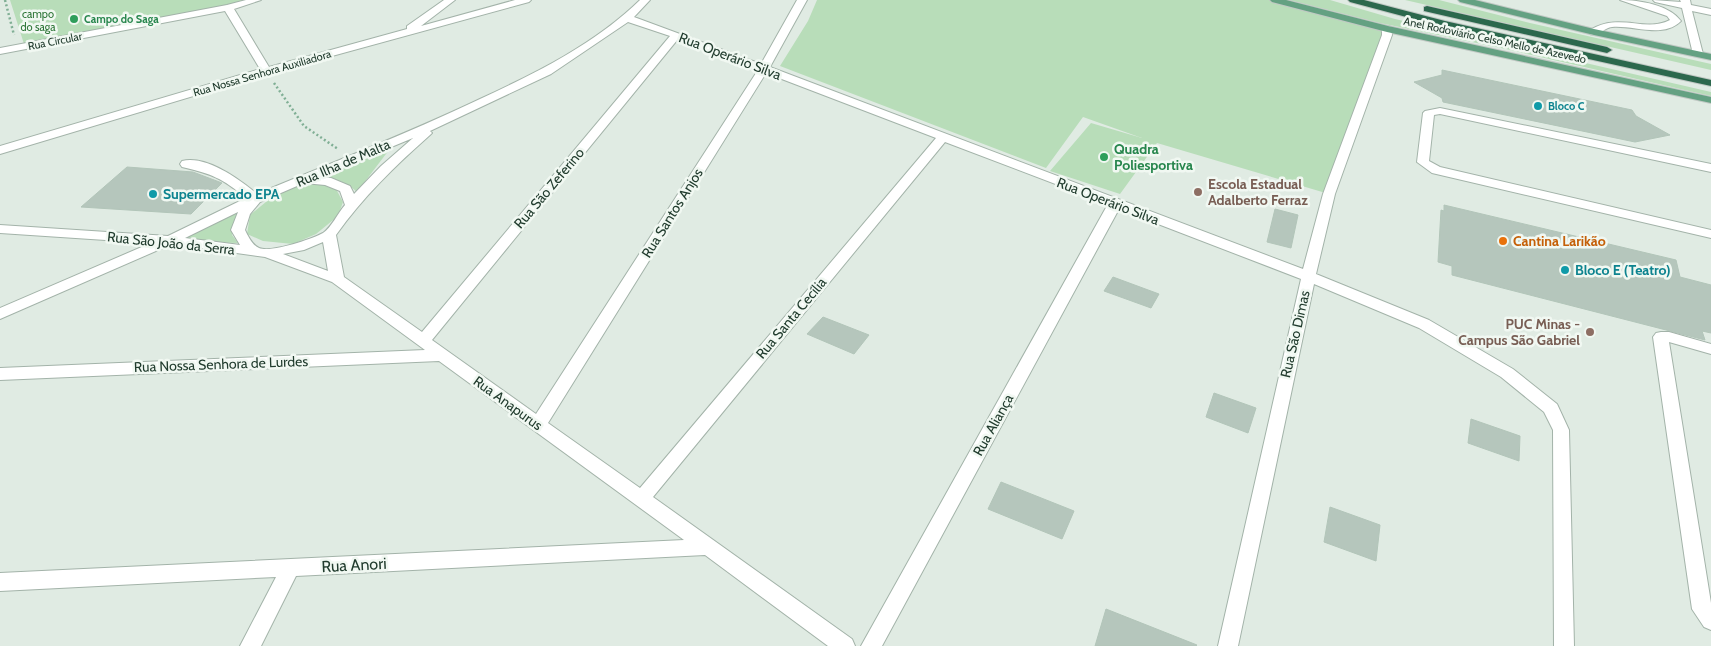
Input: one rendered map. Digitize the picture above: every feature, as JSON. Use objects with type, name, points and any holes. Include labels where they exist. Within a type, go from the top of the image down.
[{"type":"highway","name":"Anel Rodoviário Celso Mello de Azevedo","points":[[1353,0],[1444,24],[1711,83]]},
{"type":"highway","name":"Anel Rodoviário Celso Mello de Azevedo","points":[[1393,0],[1711,73]]},
{"type":"main road","name":"Anel Rodoviário Celso Mello de Azevedo","points":[[1276,0],[1387,29],[1711,100]]},
{"type":"main road","points":[[1463,0],[1594,32],[1711,57]]},
{"type":"street","name":"Rua Circular","points":[[0,51],[228,8],[256,0]]},
{"type":"street","points":[[401,35],[450,0]]},
{"type":"street","points":[[486,0],[512,4]]},
{"type":"street","name":"Rua Nossa Senhora Auxiliadora","points":[[0,150],[266,71],[526,0]]},
{"type":"street","name":"Rua Ilha de Malta","points":[[0,314],[170,240],[255,200],[439,122],[547,72],[627,18],[645,0]]},
{"type":"street","name":"Rua Santos Anjos","points":[[538,424],[764,68],[802,0]]},
{"type":"street","points":[[1594,32],[1606,24],[1652,27],[1670,26],[1676,21],[1670,14],[1625,0]]},
{"type":"street","points":[[1658,0],[1686,3],[1711,12]]},
{"type":"street","points":[[1686,3],[1698,54]]},
{"type":"street","points":[[228,8],[266,71]]},
{"type":"street","name":"Rua Operário Silva","points":[[627,18],[764,68],[942,138],[1308,276],[1424,324],[1507,373],[1550,408],[1561,430],[1569,643]]},
{"type":"street","name":"Rua São Dimas","points":[[1228,646],[1308,276],[1329,194],[1387,35],[1387,29]]},
{"type":"street","name":"Rua São Zeferino","points":[[423,341],[676,35]]},
{"type":"street","points":[[1711,168],[1440,111],[1430,113],[1423,162],[1436,170],[1711,234]]},
{"type":"street","points":[[186,164],[223,173],[255,200],[244,213],[238,230],[246,244],[262,253],[299,246],[329,235],[350,204],[389,163],[439,122]]},
{"type":"street","name":"Rua Santa Cecília","points":[[641,499],[942,138]]},
{"type":"street","points":[[302,180],[326,181],[346,189],[350,204]]},
{"type":"street","name":"Rua Aliança","points":[[871,646],[1115,204]]},
{"type":"street","name":"Rua São João da Serra","points":[[0,229],[170,240],[262,253],[337,279]]},
{"type":"street","points":[[329,235],[337,279]]},
{"type":"street","name":"Rua Anapurus","points":[[337,279],[845,646]]},
{"type":"street","points":[[1711,349],[1668,337],[1661,337],[1702,609],[1711,621]]},
{"type":"street","name":"Rua Nossa Senhora de Lurdes","points":[[0,374],[442,355]]},
{"type":"street","name":"Rua Anori","points":[[0,582],[708,547]]},
{"type":"street","points":[[250,646],[290,568]]},
{"type":"path","points":[[6,0],[18,48]]},
{"type":"path","points":[[266,71],[304,126],[352,159]]},
{"type":"green space","name":"campo do saga","points":[[10,0],[246,0],[227,6],[24,44]]},
{"type":"green space","points":[[817,0],[1275,0],[1387,29],[1329,194],[1157,143],[1120,194],[1050,171],[1091,123],[1142,138],[1083,117],[1046,168],[780,66],[808,21]]},
{"type":"green space","points":[[1289,0],[1330,0],[1395,19],[1711,92],[1711,96],[1506,49],[1380,23]]},
{"type":"green space","points":[[1405,0],[1439,0],[1530,23],[1711,64],[1711,70]]},
{"type":"green space","points":[[389,150],[357,192],[338,180],[317,177]]},
{"type":"green space","points":[[303,183],[320,184],[336,189],[343,202],[338,216],[316,234],[293,244],[263,241],[247,234],[250,215],[272,197]]},
{"type":"green space","points":[[243,209],[236,217],[232,235],[238,243],[174,241]]},
{"type":"building","name":"Bloco C","points":[[1442,70],[1632,110],[1636,116],[1670,135],[1635,142],[1443,102],[1442,98],[1414,82],[1442,75]]},
{"type":"building","name":"Supermercado EPA","points":[[127,167],[193,172],[222,183],[191,214],[81,207]]},
{"type":"building","name":"Bloco E (Teatro)","points":[[1444,205],[1676,260],[1680,277],[1711,285],[1711,333],[1702,331],[1705,340],[1452,275],[1452,266],[1438,262],[1441,210],[1444,211]]},
{"type":"building","points":[[1275,209],[1298,215],[1291,248],[1267,242]]},
{"type":"building","points":[[1113,277],[1159,294],[1151,308],[1104,291]]},
{"type":"building","points":[[823,317],[869,335],[854,354],[807,334]]},
{"type":"building","points":[[1214,393],[1256,408],[1248,433],[1206,417]]},
{"type":"building","points":[[1471,419],[1520,436],[1519,461],[1468,443]]},
{"type":"building","points":[[1001,482],[1074,511],[1062,539],[988,509]]},
{"type":"building","points":[[1330,507],[1380,525],[1376,561],[1324,542]]},
{"type":"building","points":[[1106,609],[1197,645],[1095,646]]},
{"type":"place","name":"Campo do Saga","points":[[74,19]]},
{"type":"place","name":"Bloco C","points":[[1538,106]]},
{"type":"place","name":"Quadra Poliesportiva","points":[[1104,157]]},
{"type":"place","name":"Escola Estadual Adalberto Ferraz","points":[[1198,192]]},
{"type":"place","name":"Supermercado EPA","points":[[153,194]]},
{"type":"place","name":"Cantina Larikão","points":[[1503,241]]},
{"type":"place","name":"Bloco E (Teatro)","points":[[1565,270]]},
{"type":"place","name":"PUC Minas - Campus São Gabriel","points":[[1590,332]]}]
